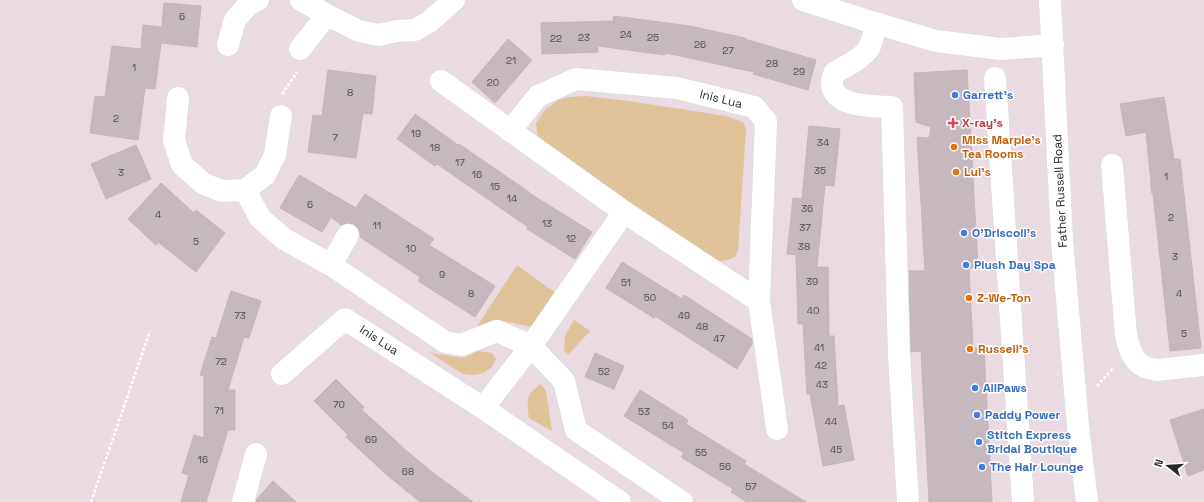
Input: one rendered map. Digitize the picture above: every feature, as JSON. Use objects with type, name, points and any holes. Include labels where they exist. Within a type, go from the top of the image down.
[{"type":"street","points":[[228,45],[235,20],[249,4],[258,0]]},
{"type":"street","points":[[301,0],[327,16],[359,31],[379,35],[397,31],[415,30],[429,22],[454,0]]},
{"type":"street","points":[[803,0],[936,41],[1001,49],[1053,45]]},
{"type":"street","name":"Father Russell Road","points":[[1050,0],[1062,240],[1075,390],[1087,502]]},
{"type":"street","points":[[300,49],[327,16]]},
{"type":"street","points":[[876,23],[869,48],[862,56],[835,72],[832,81],[834,93],[842,100],[856,104],[892,107],[899,356],[908,502]]},
{"type":"street","name":"Inis Lua","points":[[510,131],[538,96],[576,78],[677,88],[754,107],[766,121],[759,301],[776,429]]},
{"type":"street","points":[[995,78],[1023,502]]},
{"type":"street","points":[[440,81],[624,212],[759,301]]},
{"type":"street","points":[[178,98],[174,140],[182,165],[204,184],[222,191],[245,190],[264,175],[275,155],[281,116]]},
{"type":"street","points":[[1112,165],[1126,335],[1130,351],[1135,360],[1142,366],[1150,369],[1157,370],[1204,366]]},
{"type":"street","points":[[245,190],[260,218],[284,240],[331,265],[445,342],[461,344],[497,331],[531,346],[564,381],[576,430],[682,502]]},
{"type":"street","points":[[483,408],[531,346],[624,212]]},
{"type":"street","points":[[331,265],[348,235]]},
{"type":"street","name":"Inis Lua","points":[[282,374],[345,319],[483,408],[620,502]]},
{"type":"street","points":[[243,502],[256,454]]},
{"type":"path","points":[[281,116],[275,115],[278,102],[297,71],[313,62],[300,49]]},
{"type":"path","points":[[91,502],[150,331]]},
{"type":"path","points":[[1075,390],[1094,389],[1130,351]]},
{"type":"shaded area","points":[[586,96],[726,116],[743,122],[746,129],[738,250],[735,257],[713,262],[538,141],[536,123],[544,111],[558,100],[570,97]]},
{"type":"shaded area","points":[[517,265],[557,294],[538,322],[531,327],[503,321],[490,324],[474,331]]},
{"type":"shaded area","points":[[574,320],[590,331],[568,355],[564,350],[565,336]]},
{"type":"shaded area","points":[[478,351],[492,353],[496,359],[492,367],[483,373],[473,375],[463,374],[430,353],[464,358]]},
{"type":"shaded area","points":[[541,384],[546,391],[552,431],[529,418],[528,398],[532,391]]},
{"type":"building","points":[[164,3],[201,6],[197,47],[161,43],[155,89],[145,88],[138,140],[90,133],[95,96],[105,97],[112,46],[141,49],[143,25],[162,27]]},
{"type":"building","points":[[614,16],[690,26],[745,38],[816,60],[808,90],[753,74],[754,72],[666,53],[665,55],[598,46],[598,52],[542,54],[541,23],[613,21]]},
{"type":"building","points":[[508,39],[532,60],[495,103],[472,82]]},
{"type":"building","points":[[328,70],[376,76],[372,114],[363,113],[356,158],[308,152],[313,115],[322,116]]},
{"type":"building","points":[[967,70],[978,268],[969,268],[973,348],[984,348],[992,502],[929,502],[921,351],[911,352],[909,271],[925,271],[917,137],[929,138],[931,127],[916,122],[914,73]]},
{"type":"building","points":[[1164,97],[1174,159],[1180,159],[1201,348],[1170,351],[1146,132],[1126,136],[1120,104]]},
{"type":"building","points":[[415,114],[529,193],[592,232],[575,259],[527,229],[528,227],[437,164],[435,166],[397,139]]},
{"type":"building","points":[[809,126],[840,129],[834,186],[825,185],[817,267],[828,267],[829,336],[834,336],[838,406],[844,405],[854,460],[823,466],[810,394],[807,394],[803,324],[798,324],[796,255],[787,254],[793,198],[802,199]]},
{"type":"building","points":[[136,145],[151,179],[106,199],[91,164]]},
{"type":"building","points":[[299,175],[356,208],[365,194],[434,239],[429,245],[495,286],[475,317],[418,281],[420,277],[360,237],[359,229],[354,224],[348,223],[341,225],[331,217],[322,232],[280,208]]},
{"type":"building","points":[[161,183],[194,213],[196,210],[225,233],[196,272],[158,242],[156,245],[128,219]]},
{"type":"building","points":[[622,262],[682,299],[684,295],[752,339],[752,344],[737,369],[655,316],[654,318],[606,288]]},
{"type":"building","points":[[231,291],[261,301],[249,338],[244,337],[228,390],[235,390],[235,430],[228,430],[206,502],[181,502],[189,475],[182,473],[194,435],[204,438],[204,376],[200,375],[212,337],[216,338]]},
{"type":"building","points":[[595,353],[624,366],[614,389],[585,377]]},
{"type":"building","points":[[336,379],[364,407],[362,410],[408,452],[432,472],[473,502],[420,502],[387,475],[346,437],[348,435],[314,401]]},
{"type":"building","points":[[640,390],[688,420],[686,424],[746,461],[744,464],[806,502],[747,502],[731,492],[733,489],[681,457],[684,453],[624,416]]},
{"type":"building","points":[[1204,409],[1204,470],[1188,476],[1170,420]]},
{"type":"building","points":[[273,481],[296,502],[256,502]]},
{"type":"place","name":"Garrett's","points":[[955,95]]},
{"type":"place","name":"X-ray's","points":[[953,123]]},
{"type":"place","name":"Miss Marple's Tea Rooms","points":[[954,147]]},
{"type":"place","name":"Lui's","points":[[956,172]]},
{"type":"place","name":"O'Driscoll's","points":[[964,233]]},
{"type":"place","name":"Plush Day Spa","points":[[966,265]]},
{"type":"place","name":"Z-We-Ton","points":[[969,298]]},
{"type":"place","name":"Russell's","points":[[970,349]]},
{"type":"place","name":"AllPaws","points":[[975,388]]},
{"type":"place","name":"Paddy Power","points":[[977,415]]},
{"type":"place","name":"Stitch Express Bridal Boutique","points":[[979,442]]},
{"type":"place","name":"The Hair Lounge","points":[[982,467]]}]
